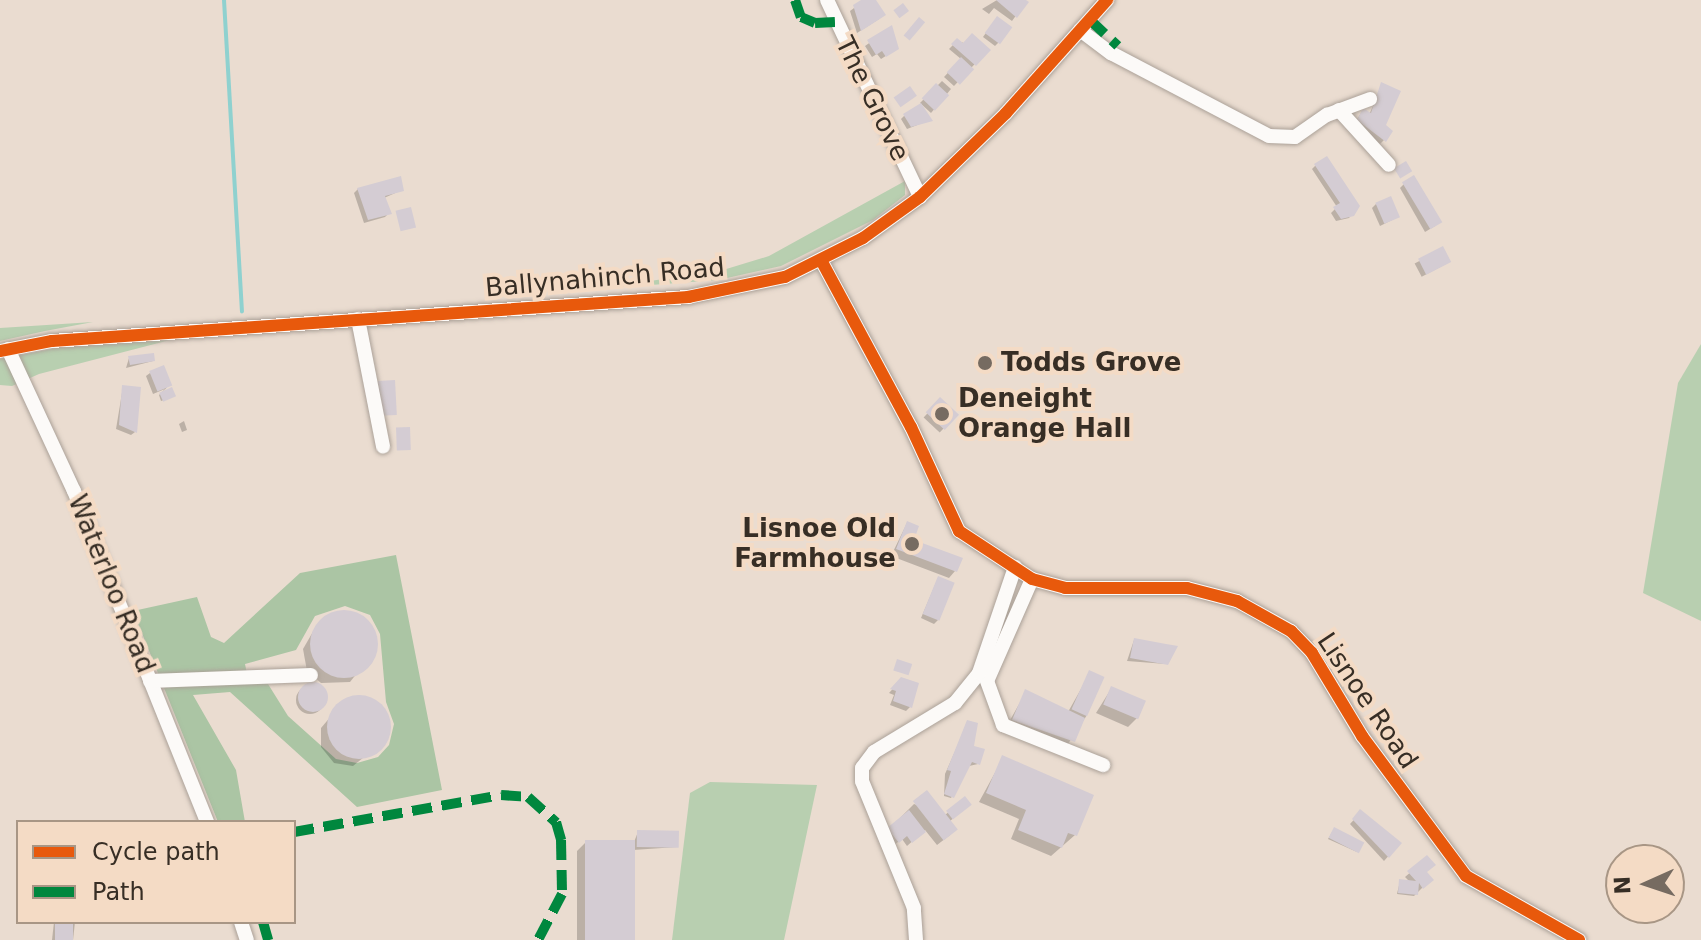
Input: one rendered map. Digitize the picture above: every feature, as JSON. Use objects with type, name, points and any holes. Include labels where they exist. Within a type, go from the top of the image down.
[{"type":"street","name":"The Grove","points":[[827,0],[920,197]]},
{"type":"street","name":"Ballynahinch Road","points":[[4,350],[52,341],[688,297],[785,277],[822,262],[920,197],[1107,0]]},
{"type":"street","points":[[1080,30],[1111,53],[1269,136],[1295,137],[1339,110],[1370,99]]},
{"type":"street","points":[[1339,110],[1389,165]]},
{"type":"street","name":"Lisnoe Road","points":[[822,262],[911,427],[959,531],[1032,579],[1065,588],[1187,588],[1237,601],[1291,631],[1312,653],[1362,736],[1466,876],[1579,940]]},
{"type":"street","points":[[358,319],[383,447]]},
{"type":"street","name":"Waterloo Road","points":[[4,350],[74,491],[206,820]]},
{"type":"street","points":[[916,940],[914,908],[862,781],[862,768],[874,752],[955,703],[979,673],[1015,567]]},
{"type":"street","points":[[1032,579],[987,681],[1003,725],[1103,765]]},
{"type":"street","points":[[150,681],[311,675]]},
{"type":"green space","points":[[905,181],[905,195],[873,220],[781,266],[718,280],[597,289],[723,270],[769,256]]},
{"type":"green space","points":[[93,322],[45,331],[0,341],[0,328]]},
{"type":"green space","points":[[170,340],[39,374],[12,386],[0,385],[0,359],[57,348]]},
{"type":"green space","points":[[1701,344],[1701,621],[1643,593],[1678,383]]},
{"type":"green space","points":[[396,555],[442,790],[357,807],[230,692],[193,695],[236,770],[245,820],[217,820],[133,611],[197,597],[211,637],[224,643],[300,573]],"holes":[[[345,606],[370,615],[380,634],[386,702],[394,724],[389,745],[378,757],[357,763],[336,759],[288,716],[268,684],[247,674],[245,664],[296,650],[315,616]]]},
{"type":"green space","points":[[710,782],[817,785],[784,940],[672,940],[690,793]]},
{"type":"building","points":[[861,0],[876,0],[886,15],[861,31],[853,5]]},
{"type":"building","points":[[996,0],[1026,0],[1029,2],[1017,18]]},
{"type":"building","points":[[903,3],[909,11],[899,18],[893,10]]},
{"type":"building","points":[[997,16],[1012,27],[1000,44],[985,33]]},
{"type":"building","points":[[919,17],[925,22],[910,41],[904,35]]},
{"type":"building","points":[[892,25],[899,49],[886,57],[882,51],[876,55],[867,40]]},
{"type":"building","points":[[972,33],[991,50],[976,66],[951,44],[957,38],[963,43]]},
{"type":"building","points":[[961,57],[974,69],[960,85],[947,72]]},
{"type":"building","points":[[1381,82],[1401,91],[1386,125],[1393,131],[1386,142],[1357,120],[1363,108],[1371,113]]},
{"type":"building","points":[[936,83],[949,95],[935,111],[922,98]]},
{"type":"building","points":[[910,86],[917,96],[900,107],[894,97]]},
{"type":"building","points":[[921,103],[933,121],[911,127],[903,114]]},
{"type":"building","points":[[1327,156],[1360,206],[1354,216],[1341,219],[1333,207],[1340,203],[1314,164]]},
{"type":"building","points":[[1406,161],[1412,171],[1400,178],[1394,168]]},
{"type":"building","points":[[1414,175],[1442,222],[1430,229],[1402,182]]},
{"type":"building","points":[[401,176],[404,191],[385,196],[392,214],[368,220],[357,188]]},
{"type":"building","points":[[1391,196],[1400,217],[1384,224],[1375,203]]},
{"type":"building","points":[[411,207],[416,227],[401,231],[395,211]]},
{"type":"building","points":[[1443,246],[1451,262],[1426,275],[1418,259]]},
{"type":"building","points":[[154,353],[155,361],[130,365],[128,356]]},
{"type":"building","points":[[164,365],[172,385],[157,391],[149,371]]},
{"type":"building","points":[[395,380],[397,415],[380,416],[378,381]]},
{"type":"building","points":[[122,385],[141,387],[137,433],[119,425]]},
{"type":"building","points":[[172,387],[176,396],[163,402],[159,393]]},
{"type":"building","name":"Deneight Orange Hall","points":[[940,397],[959,415],[945,430],[926,412]]},
{"type":"building","points":[[396,427],[410,427],[411,450],[397,450]]},
{"type":"building","name":"Lisnoe Old Farmhouse","points":[[907,521],[919,526],[914,540],[963,558],[957,572],[896,549]]},
{"type":"building","points":[[938,576],[955,583],[939,621],[923,614]]},
{"type":"building","points":[[344,610],[368,620],[378,644],[368,668],[344,678],[320,668],[310,644],[320,620]]},
{"type":"building","points":[[1134,638],[1178,646],[1168,665],[1130,658]]},
{"type":"building","points":[[897,659],[912,664],[909,675],[893,670]]},
{"type":"building","points":[[1089,670],[1105,677],[1087,716],[1072,709]]},
{"type":"building","points":[[901,677],[919,683],[912,708],[893,701],[896,691],[890,689]]},
{"type":"building","points":[[313,682],[319,683],[327,691],[327,703],[319,711],[313,712],[307,711],[299,703],[298,697],[299,691],[307,683]]},
{"type":"building","points":[[1111,686],[1146,701],[1138,719],[1103,704]]},
{"type":"building","points":[[1025,689],[1085,718],[1075,742],[1012,720]]},
{"type":"building","points":[[359,695],[377,701],[385,709],[391,727],[385,745],[377,753],[359,759],[341,753],[333,745],[327,727],[333,709],[341,701]]},
{"type":"building","points":[[967,720],[978,723],[974,746],[985,749],[980,765],[972,762],[954,798],[944,794],[951,771],[947,770]]},
{"type":"building","points":[[1002,755],[1094,795],[1077,836],[1068,833],[1062,848],[1018,830],[1026,810],[986,793]]},
{"type":"building","points":[[927,790],[958,829],[944,840],[913,801]]},
{"type":"building","points":[[965,796],[972,805],[953,819],[946,811]]},
{"type":"building","points":[[1360,809],[1402,843],[1389,858],[1352,819]]},
{"type":"building","points":[[909,810],[926,832],[912,843],[907,836],[899,843],[887,828]]},
{"type":"building","points":[[1334,827],[1364,842],[1359,853],[1329,838]]},
{"type":"building","points":[[637,830],[679,831],[679,848],[637,847]]},
{"type":"building","points":[[585,840],[635,840],[635,940],[585,940]]},
{"type":"building","points":[[1427,855],[1436,865],[1427,872],[1434,880],[1423,889],[1419,883],[1418,895],[1398,893],[1399,879],[1416,881],[1407,871]]},
{"type":"building","points":[[55,924],[73,924],[73,940],[55,940]]},
{"type":"waterway","points":[[224,0],[242,311]]},
{"type":"marked path","points":[[795,0],[801,17],[815,23],[835,22]]},
{"type":"marked path","points":[[1090,20],[1118,46]]},
{"type":"marked path","points":[[296,832],[501,795],[528,797],[556,822],[561,840],[562,894],[538,940]]},
{"type":"marked path","points":[[264,924],[268,940]]},
{"type":"cycle path","points":[[0,351],[52,341],[688,297],[785,277],[863,238],[920,197],[1006,113],[1107,0]]},
{"type":"cycle path","points":[[822,262],[911,427],[959,531],[1032,579],[1065,588],[1187,588],[1237,601],[1291,631],[1312,653],[1362,736],[1466,876],[1579,940]]},
{"type":"place","name":"Todds Grove","points":[[985,363]]},
{"type":"place","name":"Deneight Orange Hall","points":[[942,414]]},
{"type":"place","name":"Lisnoe Old Farmhouse","points":[[912,544]]}]
